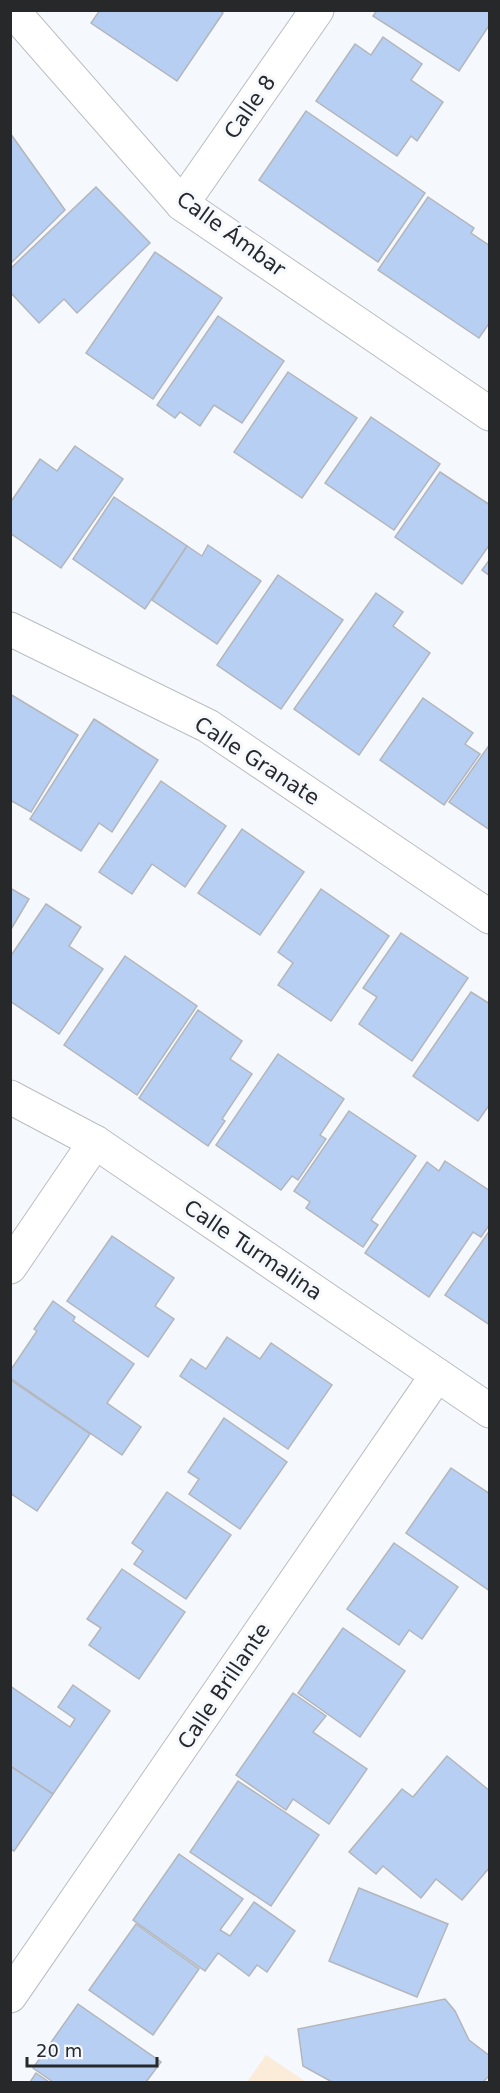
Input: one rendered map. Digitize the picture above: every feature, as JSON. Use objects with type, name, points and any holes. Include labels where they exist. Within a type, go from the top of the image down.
[{"type":"street","name":"Calle Ámbar","points":[[12,10],[182,204],[489,414]]},
{"type":"street","name":"Calle 8","points":[[182,204],[317,10]]},
{"type":"street","name":"Calle Granate","points":[[10,629],[208,726],[489,917]]},
{"type":"street","name":"Calle Turmalina","points":[[10,1097],[95,1142],[489,1411]]},
{"type":"street","points":[[10,1267],[95,1142]]},
{"type":"street","name":"Calle Brillante","points":[[10,1996],[437,1375]]},
{"type":"shaded area","points":[[266,2055],[306,2082],[247,2082]]},
{"type":"building","points":[[100,10],[220,10],[223,13],[177,81],[91,23]]},
{"type":"building","points":[[377,10],[490,10],[490,24],[459,71],[373,16]]},
{"type":"building","points":[[383,37],[422,64],[411,80],[443,102],[417,141],[411,136],[397,156],[316,101],[355,44],[371,55]]},
{"type":"building","points":[[306,111],[425,193],[378,262],[259,180]]},
{"type":"building","points":[[10,133],[65,210],[10,264]]},
{"type":"building","points":[[96,187],[150,243],[77,313],[64,299],[39,323],[10,292],[10,269]]},
{"type":"building","points":[[428,197],[474,228],[471,233],[490,246],[490,322],[479,338],[378,270]]},
{"type":"building","points":[[155,252],[222,298],[153,399],[86,353]]},
{"type":"building","points":[[218,316],[284,361],[242,423],[214,405],[200,426],[180,412],[175,418],[157,405]]},
{"type":"building","points":[[288,372],[357,418],[302,498],[234,452]]},
{"type":"building","points":[[371,417],[440,464],[394,530],[325,483]]},
{"type":"building","points":[[75,446],[123,479],[61,568],[10,533],[10,503],[40,459],[57,471]]},
{"type":"building","points":[[440,472],[490,505],[490,544],[462,584],[395,537]]},
{"type":"building","points":[[114,497],[187,546],[145,609],[73,559]]},
{"type":"building","points":[[208,545],[261,581],[217,644],[152,600],[187,546],[202,556]]},
{"type":"building","points":[[490,559],[490,576],[482,570]]},
{"type":"building","points":[[278,575],[343,620],[281,709],[217,665]]},
{"type":"building","points":[[376,593],[403,612],[393,626],[430,653],[359,755],[294,709]]},
{"type":"building","points":[[10,694],[78,735],[31,812],[10,800]]},
{"type":"building","points":[[423,698],[473,733],[465,744],[480,754],[444,805],[380,760]]},
{"type":"building","points":[[94,719],[158,760],[112,832],[99,823],[81,851],[30,819]]},
{"type":"building","points":[[490,744],[490,830],[449,802]]},
{"type":"building","points":[[161,781],[226,826],[185,887],[152,864],[132,894],[99,872]]},
{"type":"building","points":[[242,829],[304,872],[260,935],[198,893]]},
{"type":"building","points":[[10,888],[29,899],[10,931]]},
{"type":"building","points":[[321,889],[389,936],[331,1021],[278,985],[293,963],[278,952]]},
{"type":"building","points":[[46,904],[81,927],[69,946],[103,969],[59,1034],[10,1001],[10,957]]},
{"type":"building","points":[[401,933],[468,978],[412,1061],[359,1024],[377,997],[363,988]]},
{"type":"building","points":[[125,956],[197,1006],[137,1095],[64,1045]]},
{"type":"building","points":[[471,992],[490,1004],[490,1104],[478,1121],[413,1076]]},
{"type":"building","points":[[198,1010],[242,1041],[230,1059],[252,1074],[222,1119],[225,1121],[208,1146],[139,1098]]},
{"type":"building","points":[[278,1054],[344,1099],[320,1135],[326,1139],[298,1180],[292,1176],[281,1190],[216,1145]]},
{"type":"building","points":[[349,1111],[416,1156],[371,1220],[378,1225],[363,1247],[306,1208],[310,1202],[294,1191]]},
{"type":"building","points":[[445,1161],[490,1191],[490,1224],[481,1237],[473,1232],[429,1297],[365,1253],[427,1162],[439,1171]]},
{"type":"building","points":[[490,1230],[490,1325],[445,1295]]},
{"type":"building","points":[[112,1236],[174,1278],[155,1306],[174,1319],[148,1357],[67,1301]]},
{"type":"building","points":[[53,1301],[75,1317],[73,1321],[134,1364],[107,1403],[141,1427],[122,1455],[10,1378],[10,1371],[37,1331],[34,1329]]},
{"type":"building","points":[[227,1337],[260,1359],[271,1343],[332,1385],[288,1449],[180,1376],[191,1359],[206,1369]]},
{"type":"building","points":[[12,1381],[90,1434],[37,1511],[10,1493],[10,1384]]},
{"type":"building","points":[[224,1418],[287,1462],[240,1529],[189,1494],[199,1479],[188,1472]]},
{"type":"building","points":[[451,1468],[490,1494],[490,1591],[406,1533]]},
{"type":"building","points":[[167,1492],[231,1535],[186,1599],[134,1564],[143,1551],[132,1543]]},
{"type":"building","points":[[394,1543],[458,1587],[422,1639],[409,1630],[399,1645],[347,1609]]},
{"type":"building","points":[[122,1569],[185,1612],[139,1679],[89,1645],[101,1628],[87,1619]]},
{"type":"building","points":[[343,1628],[405,1671],[360,1737],[298,1693]]},
{"type":"building","points":[[73,1685],[110,1711],[53,1794],[10,1766],[10,1686],[70,1727],[75,1719],[58,1707]]},
{"type":"building","points":[[293,1693],[326,1716],[313,1732],[367,1769],[329,1824],[293,1799],[286,1810],[236,1775]]},
{"type":"building","points":[[447,1756],[490,1791],[490,1867],[462,1900],[436,1879],[421,1898],[383,1866],[376,1874],[349,1852],[402,1789],[413,1797]]},
{"type":"building","points":[[10,1766],[53,1794],[14,1851],[10,1849]]},
{"type":"building","points":[[238,1781],[319,1835],[271,1906],[190,1852]]},
{"type":"building","points":[[179,1854],[243,1899],[220,1930],[230,1936],[254,1902],[295,1931],[267,1972],[257,1965],[249,1976],[218,1953],[205,1971],[133,1920]]},
{"type":"building","points":[[359,1888],[448,1924],[417,1997],[329,1961]]},
{"type":"building","points":[[136,1924],[199,1969],[153,2035],[89,1990]]},
{"type":"building","points":[[445,1999],[455,2011],[469,2040],[490,2056],[490,2075],[483,2082],[332,2082],[303,2066],[298,2029]]},
{"type":"building","points":[[78,2004],[161,2062],[146,2082],[53,2082],[33,2068]]},
{"type":"building","points":[[36,2073],[49,2082],[30,2082]]}]
